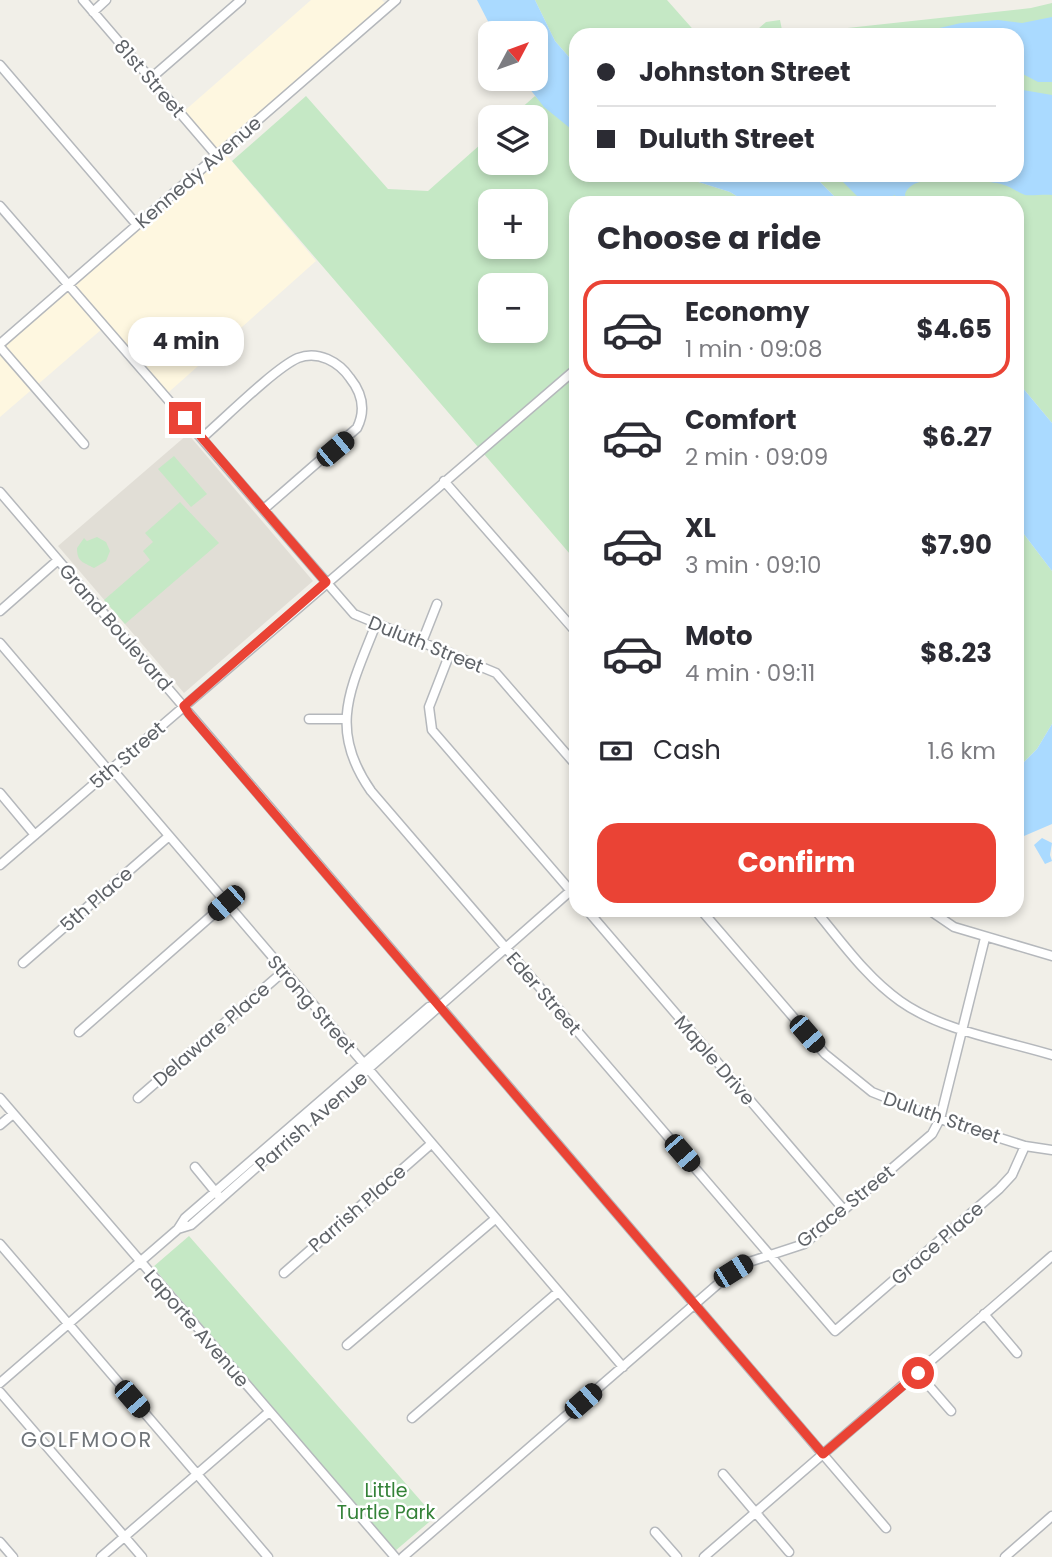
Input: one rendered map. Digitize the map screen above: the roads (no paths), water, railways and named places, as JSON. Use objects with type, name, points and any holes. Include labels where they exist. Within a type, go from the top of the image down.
[{"type":"street","name":"81st Street","points":[[83,0],[217,156]]},
{"type":"street","points":[[93,12],[106,0]]},
{"type":"street","points":[[150,79],[241,0]]},
{"type":"street","name":"Kennedy Avenue","points":[[0,346],[396,0]]},
{"type":"street","points":[[0,65],[138,225]]},
{"type":"street","name":"Duluth Street","points":[[0,206],[354,614],[496,673],[569,757]]},
{"type":"street","points":[[0,346],[84,444]]},
{"type":"street","points":[[202,438],[298,358],[319,356],[331,360],[349,376],[360,396],[363,410],[357,428],[264,509]]},
{"type":"street","name":"5th Street","points":[[0,865],[569,375]]},
{"type":"street","points":[[444,481],[569,624]]},
{"type":"street","name":"Grand Boulevard","points":[[0,492],[886,1528]]},
{"type":"street","points":[[0,611],[58,560]]},
{"type":"street","points":[[422,642],[437,604]]},
{"type":"street","name":"Eder Street","points":[[376,624],[354,680],[344,719],[350,754],[356,770],[370,791],[835,1331]]},
{"type":"street","name":"Strong Street","points":[[0,643],[109,771],[118,776],[623,1367]]},
{"type":"street","points":[[450,653],[429,707],[432,730],[569,885]]},
{"type":"street","points":[[309,719],[344,719]]},
{"type":"street","points":[[0,793],[35,835]]},
{"type":"street","name":"5th Place","points":[[23,963],[169,836]]},
{"type":"street","name":"Parrish Avenue","points":[[0,1383],[178,1229],[185,1218],[218,1195],[366,1067],[429,1007],[438,1005],[569,895]]},
{"type":"street","points":[[79,1031],[226,903]]},
{"type":"street","name":"Maple Drive","points":[[593,917],[844,1210]]},
{"type":"street","name":"Duluth Street","points":[[707,917],[825,1055],[845,1072],[895,1104],[1025,1146],[1052,1150]]},
{"type":"street","points":[[821,917],[879,985],[900,1002],[922,1015],[1052,1055]]},
{"type":"street","points":[[939,917],[954,927],[985,938],[1052,956]]},
{"type":"street","name":"Grace Street","points":[[402,1557],[733,1271],[804,1244],[932,1134],[940,1119],[985,938]]},
{"type":"street","name":"Delaware Place","points":[[138,1098],[284,971]]},
{"type":"street","name":"Laporte Avenue","points":[[0,1098],[394,1557]]},
{"type":"street","points":[[0,1125],[13,1114]]},
{"type":"street","name":"Parrish Place","points":[[284,1273],[431,1144]]},
{"type":"street","name":"Grace Place","points":[[835,1331],[999,1189],[1012,1175],[1025,1146]]},
{"type":"street","points":[[195,1167],[218,1195]]},
{"type":"street","points":[[347,1345],[495,1219]]},
{"type":"street","points":[[0,1244],[268,1557]]},
{"type":"street","points":[[704,1557],[1052,1256]]},
{"type":"street","points":[[412,1418],[558,1293]]},
{"type":"street","points":[[984,1314],[1017,1353]]},
{"type":"street","points":[[918,1373],[951,1411]]},
{"type":"street","points":[[0,1392],[142,1557]]},
{"type":"street","points":[[101,1557],[269,1412]]},
{"type":"street","points":[[723,1475],[789,1552]]},
{"type":"street","points":[[1005,1557],[1052,1516]]},
{"type":"street","points":[[655,1532],[677,1557]]},
{"type":"street","points":[[0,1542],[13,1557]]},
{"type":"water","points":[[477,0],[535,0],[545,21],[488,21]]},
{"type":"water","points":[[1052,17],[1052,82],[1038,82],[1024,75],[1024,28],[939,28],[998,20],[1022,23]]},
{"type":"water","points":[[548,27],[555,41],[569,57],[569,127],[548,110],[548,105],[542,105],[531,91],[548,91]]},
{"type":"water","points":[[1024,90],[1052,95],[1052,195],[1025,195],[1001,184],[986,182],[1024,182]]},
{"type":"water","points":[[698,182],[820,182],[834,196],[737,196]]},
{"type":"water","points":[[843,182],[919,182],[910,187],[906,196],[857,196]]},
{"type":"water","points":[[1024,389],[1052,423],[1052,571],[1024,534]]},
{"type":"water","points":[[1052,724],[1052,824],[1024,836],[1024,762],[1037,749]]},
{"type":"water","points":[[1042,838],[1052,843],[1052,861],[1045,864],[1034,845]]},
{"type":"district","name":"GOLFMOOR","points":[[87,1440]]},
{"type":"park label","name":"Little Turtle Park","points":[[386,1501]]}]
